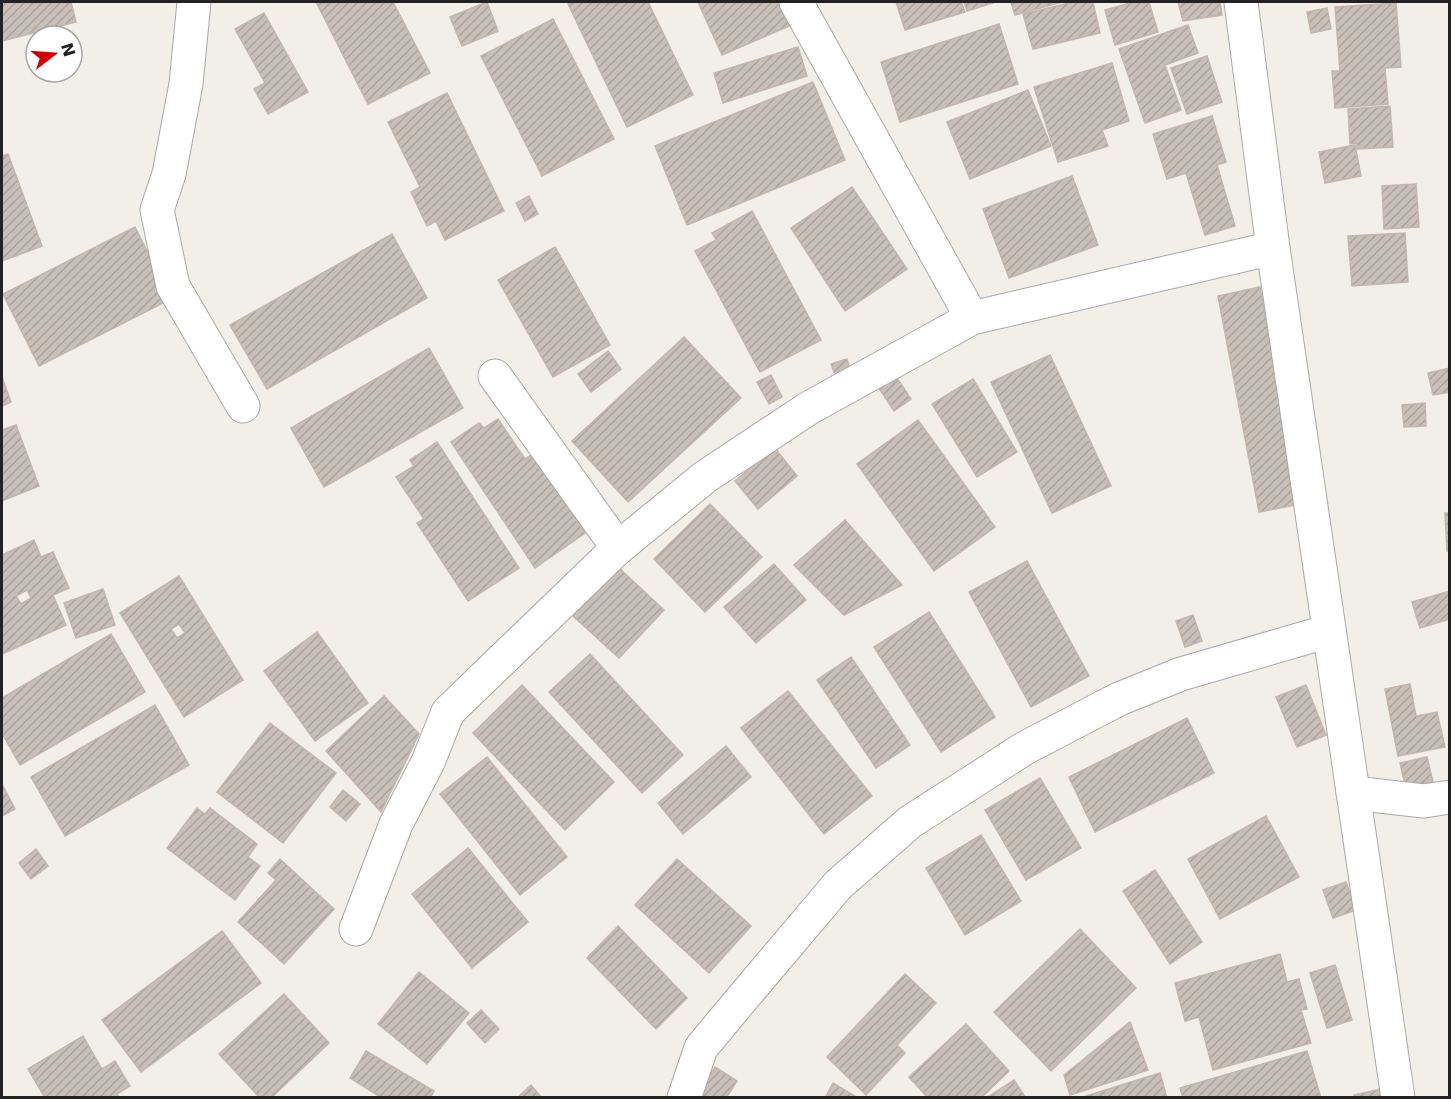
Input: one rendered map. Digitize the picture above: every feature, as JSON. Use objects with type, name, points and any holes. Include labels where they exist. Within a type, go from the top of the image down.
[{"type":"street","points":[[194,2],[186,84],[169,174],[157,210],[173,286],[243,406]]},
{"type":"street","points":[[796,2],[972,318]]},
{"type":"street","points":[[1241,2],[1273,248],[1398,1098]]},
{"type":"street","points":[[356,928],[396,824],[428,762],[448,712],[618,548],[705,477],[809,408],[972,318],[1273,248]]},
{"type":"street","points":[[495,376],[618,548]]},
{"type":"street","points":[[684,1098],[702,1048],[735,1007],[838,885],[910,822],[1025,748],[1119,699],[1181,674],[1329,631]]},
{"type":"street","points":[[1353,793],[1424,801],[1449,797]]},
{"type":"building","points":[[2,2],[71,2],[76,22],[24,24],[24,35],[2,41]]},
{"type":"building","points":[[316,2],[393,2],[430,73],[368,104]]},
{"type":"building","points":[[487,2],[498,31],[462,46],[450,17]]},
{"type":"building","points":[[573,2],[648,2],[693,95],[627,127],[568,4]]},
{"type":"building","points":[[698,2],[778,2],[789,26],[722,55]]},
{"type":"building","points":[[896,2],[961,2],[965,12],[905,30]]},
{"type":"building","points":[[964,2],[992,2],[993,3],[967,11]]},
{"type":"building","points":[[1011,2],[1062,2],[1015,15]]},
{"type":"building","points":[[1073,2],[1093,2],[1100,33],[1033,49],[1023,14]]},
{"type":"building","points":[[1134,2],[1149,2],[1158,32],[1115,45],[1105,10]]},
{"type":"building","points":[[1178,2],[1220,2],[1222,15],[1183,21]]},
{"type":"building","points":[[1396,3],[1401,67],[1385,68],[1388,104],[1335,108],[1332,71],[1340,71],[1335,7]]},
{"type":"building","points":[[1327,8],[1331,29],[1311,33],[1307,12]]},
{"type":"building","points":[[264,13],[308,92],[268,114],[254,89],[265,83],[235,29]]},
{"type":"building","points":[[553,19],[614,139],[542,176],[481,56]]},
{"type":"building","points":[[999,24],[1018,84],[900,122],[881,62]]},
{"type":"building","points":[[1188,25],[1198,53],[1165,65],[1181,110],[1145,123],[1119,49]]},
{"type":"building","points":[[798,47],[807,76],[723,103],[714,73]]},
{"type":"building","points":[[1207,56],[1222,102],[1187,114],[1171,68]]},
{"type":"building","points":[[1112,63],[1129,121],[1102,130],[1108,146],[1058,162],[1034,87]]},
{"type":"building","points":[[813,82],[845,160],[687,225],[655,146]]},
{"type":"building","points":[[1028,90],[1051,146],[970,179],[947,122]]},
{"type":"building","points":[[447,93],[504,211],[445,240],[436,221],[427,226],[411,192],[420,187],[388,122]]},
{"type":"building","points":[[1390,106],[1393,147],[1357,149],[1357,143],[1350,144],[1348,109]]},
{"type":"building","points":[[1212,116],[1226,162],[1217,165],[1235,226],[1205,235],[1186,173],[1167,179],[1153,134]]},
{"type":"building","points":[[1355,145],[1361,176],[1325,183],[1319,152]]},
{"type":"building","points":[[8,154],[42,246],[2,261],[2,156]]},
{"type":"building","points":[[1072,176],[1098,245],[1009,278],[983,209]]},
{"type":"building","points":[[1416,184],[1419,227],[1384,229],[1382,186]]},
{"type":"building","points":[[852,187],[907,269],[845,311],[791,228]]},
{"type":"building","points":[[529,196],[538,214],[525,221],[516,203]]},
{"type":"building","points":[[752,211],[821,340],[760,372],[695,251],[716,240],[712,233]]},
{"type":"building","points":[[135,227],[171,299],[39,366],[3,294]]},
{"type":"building","points":[[1405,233],[1408,282],[1352,286],[1348,236]]},
{"type":"building","points":[[392,234],[427,298],[267,389],[230,325]]},
{"type":"building","points":[[555,247],[610,345],[553,377],[498,280]]},
{"type":"building","points":[[1260,287],[1301,504],[1259,512],[1218,296]]},
{"type":"building","points":[[684,337],[741,398],[628,502],[572,441]]},
{"type":"building","points":[[429,348],[463,408],[324,487],[291,428]]},
{"type":"building","points":[[608,351],[621,369],[591,392],[578,374]]},
{"type":"building","points":[[1050,355],[1111,486],[1052,513],[991,382]]},
{"type":"building","points":[[847,359],[852,375],[837,380],[831,364]]},
{"type":"building","points":[[1450,368],[1450,392],[1433,395],[1428,373]]},
{"type":"building","points":[[771,375],[782,397],[769,404],[757,382]]},
{"type":"building","points":[[895,375],[911,399],[894,411],[878,387]]},
{"type":"building","points":[[2,377],[11,402],[2,406]]},
{"type":"building","points":[[973,379],[1017,452],[977,477],[932,404]]},
{"type":"building","points":[[1425,403],[1426,426],[1404,427],[1402,405]]},
{"type":"building","points":[[498,419],[525,459],[533,454],[585,533],[535,568],[451,442],[479,423],[484,428]]},
{"type":"building","points":[[918,420],[995,527],[934,571],[857,464]]},
{"type":"building","points":[[16,425],[39,486],[2,501],[2,430]]},
{"type":"building","points":[[437,442],[519,568],[468,601],[417,523],[424,519],[396,477],[414,466],[410,460]]},
{"type":"building","points":[[774,447],[797,476],[758,509],[735,481]]},
{"type":"building","points":[[710,504],[762,557],[705,612],[654,559]]},
{"type":"building","points":[[1445,513],[1450,513],[1450,551],[1447,551]]},
{"type":"building","points":[[845,520],[902,585],[844,615],[794,565]]},
{"type":"building","points":[[34,540],[41,557],[53,552],[69,588],[53,595],[66,625],[2,654],[2,555]],"holes":[[[27,590],[31,598],[21,604],[16,596]]]},
{"type":"building","points":[[1027,561],[1089,676],[1031,707],[969,592]]},
{"type":"building","points":[[774,564],[806,600],[756,643],[724,607]]},
{"type":"building","points":[[619,568],[664,610],[619,658],[573,616]]},
{"type":"building","points":[[179,576],[243,680],[184,717],[120,613]],"holes":[[[179,624],[185,633],[177,638],[171,629]]]},
{"type":"building","points":[[103,589],[115,625],[76,638],[64,603]]},
{"type":"building","points":[[1450,591],[1450,619],[1420,628],[1412,602]]},
{"type":"building","points":[[929,612],[995,717],[941,752],[874,647]]},
{"type":"building","points":[[1193,615],[1202,641],[1185,647],[1176,621]]},
{"type":"building","points":[[317,632],[368,703],[315,741],[264,671]]},
{"type":"building","points":[[111,634],[145,692],[20,765],[2,733],[2,698]]},
{"type":"building","points":[[590,654],[683,755],[642,793],[549,692]]},
{"type":"building","points":[[851,657],[910,745],[876,768],[817,680]]},
{"type":"building","points":[[1410,684],[1416,716],[1437,712],[1445,747],[1398,756],[1385,689]]},
{"type":"building","points":[[522,685],[614,782],[565,830],[473,733]]},
{"type":"building","points":[[1306,685],[1326,735],[1297,747],[1276,697]]},
{"type":"building","points":[[788,691],[872,796],[824,834],[741,728]]},
{"type":"building","points":[[384,696],[419,734],[381,812],[326,751]]},
{"type":"building","points":[[155,705],[189,765],[65,836],[31,777]]},
{"type":"building","points":[[1187,718],[1214,773],[1095,832],[1069,777]]},
{"type":"building","points":[[270,723],[336,773],[283,843],[217,792]]},
{"type":"building","points":[[726,746],[751,777],[683,834],[658,803]]},
{"type":"building","points":[[487,757],[567,857],[520,895],[440,794]]},
{"type":"building","points":[[1427,757],[1433,782],[1406,789],[1400,763]]},
{"type":"building","points":[[1040,778],[1081,848],[1026,880],[985,810]]},
{"type":"building","points":[[2,784],[15,809],[2,816]]},
{"type":"building","points":[[343,790],[360,804],[346,821],[330,807]]},
{"type":"building","points":[[197,808],[205,814],[210,808],[257,844],[248,857],[260,866],[235,900],[167,848]]},
{"type":"building","points":[[1266,816],[1299,877],[1220,919],[1188,859]]},
{"type":"building","points":[[981,835],[1021,901],[965,935],[926,868]]},
{"type":"building","points":[[468,848],[528,922],[472,968],[412,894]]},
{"type":"building","points":[[36,849],[48,866],[31,879],[19,863]]},
{"type":"building","points":[[280,859],[334,909],[284,964],[238,922],[276,880],[268,873]]},
{"type":"building","points":[[677,859],[751,926],[709,973],[635,905]]},
{"type":"building","points":[[1155,870],[1202,942],[1170,964],[1123,891]]},
{"type":"building","points":[[1346,882],[1356,910],[1333,918],[1323,890]]},
{"type":"building","points":[[618,926],[687,998],[656,1029],[587,958]]},
{"type":"building","points":[[1080,929],[1136,988],[1051,1071],[994,1012]]},
{"type":"building","points":[[222,931],[261,983],[141,1072],[102,1020]]},
{"type":"building","points":[[1280,954],[1287,982],[1299,979],[1307,1009],[1301,1010],[1311,1043],[1213,1070],[1199,1017],[1185,1021],[1175,983]]},
{"type":"building","points":[[1335,965],[1352,1020],[1327,1028],[1310,973]]},
{"type":"building","points":[[419,972],[469,1013],[427,1064],[378,1024]]},
{"type":"building","points":[[905,974],[936,1003],[897,1045],[905,1053],[866,1095],[827,1057]]},
{"type":"building","points":[[284,994],[329,1043],[271,1098],[260,1098],[219,1054]]},
{"type":"building","points":[[481,1010],[499,1029],[485,1043],[467,1023]]},
{"type":"building","points":[[1130,1022],[1148,1070],[1070,1095],[1064,1075]]},
{"type":"building","points":[[966,1024],[1009,1071],[981,1098],[928,1098],[909,1077]]},
{"type":"building","points":[[83,1036],[102,1069],[115,1061],[130,1086],[117,1094],[119,1098],[45,1098],[28,1069]]},
{"type":"building","points":[[366,1051],[434,1091],[430,1098],[382,1098],[350,1078]]},
{"type":"building","points":[[1307,1051],[1321,1098],[1183,1098],[1180,1088]]},
{"type":"building","points":[[715,1067],[737,1081],[726,1098],[704,1098],[698,1093]]},
{"type":"building","points":[[1160,1073],[1167,1098],[1086,1098],[1086,1096]]},
{"type":"building","points":[[1014,1080],[1026,1098],[986,1098]]},
{"type":"building","points":[[833,1083],[858,1098],[825,1098]]},
{"type":"building","points":[[531,1085],[542,1098],[517,1098]]},
{"type":"building","points":[[1381,1089],[1382,1098],[1355,1098],[1354,1095]]}]
